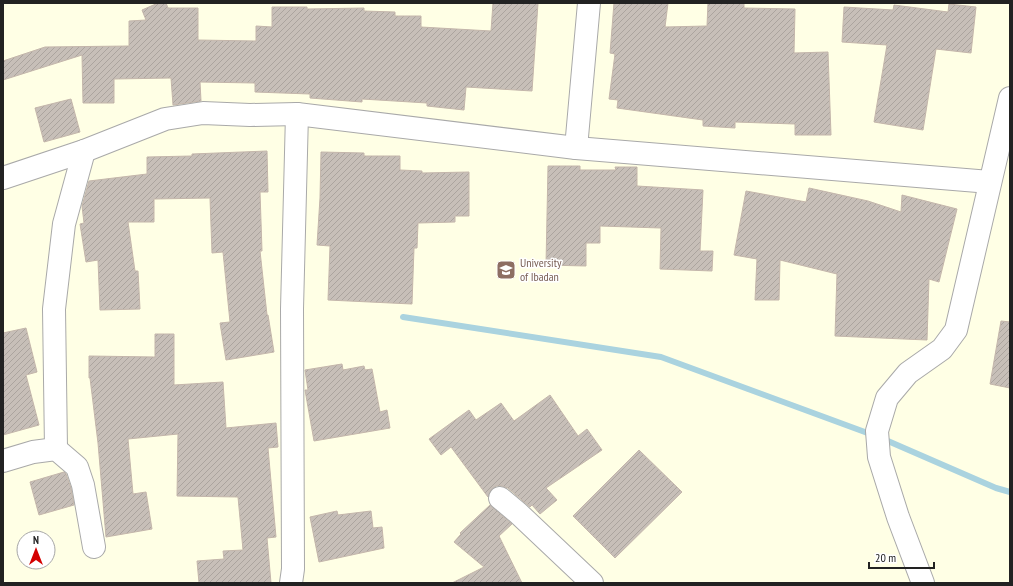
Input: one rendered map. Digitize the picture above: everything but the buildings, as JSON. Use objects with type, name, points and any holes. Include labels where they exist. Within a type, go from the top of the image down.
[{"type":"street","points":[[576,148],[589,3]]},
{"type":"street","points":[[923,583],[898,517],[879,457],[877,431],[887,398],[908,373],[942,349],[956,330],[1010,98]]},
{"type":"street","points":[[3,178],[84,151],[165,119],[204,113],[250,115],[297,114],[576,148],[990,182]]},
{"type":"street","points":[[291,583],[293,569],[292,309],[297,114]]},
{"type":"street","points":[[56,449],[54,309],[64,224],[84,151]]},
{"type":"street","points":[[3,462],[33,452],[56,449],[77,467],[83,485],[94,547]]},
{"type":"street","points":[[500,498],[592,583]]},
{"type":"shaded area","name":"University of Ibadan","points":[[3,3],[1010,3],[1010,583],[3,583]]},
{"type":"waterway","points":[[403,317],[661,357],[873,435]]},
{"type":"waterway","points":[[881,438],[996,488],[1010,492]]},
{"type":"place","name":"University of Ibadan","points":[[506,270]]}]
